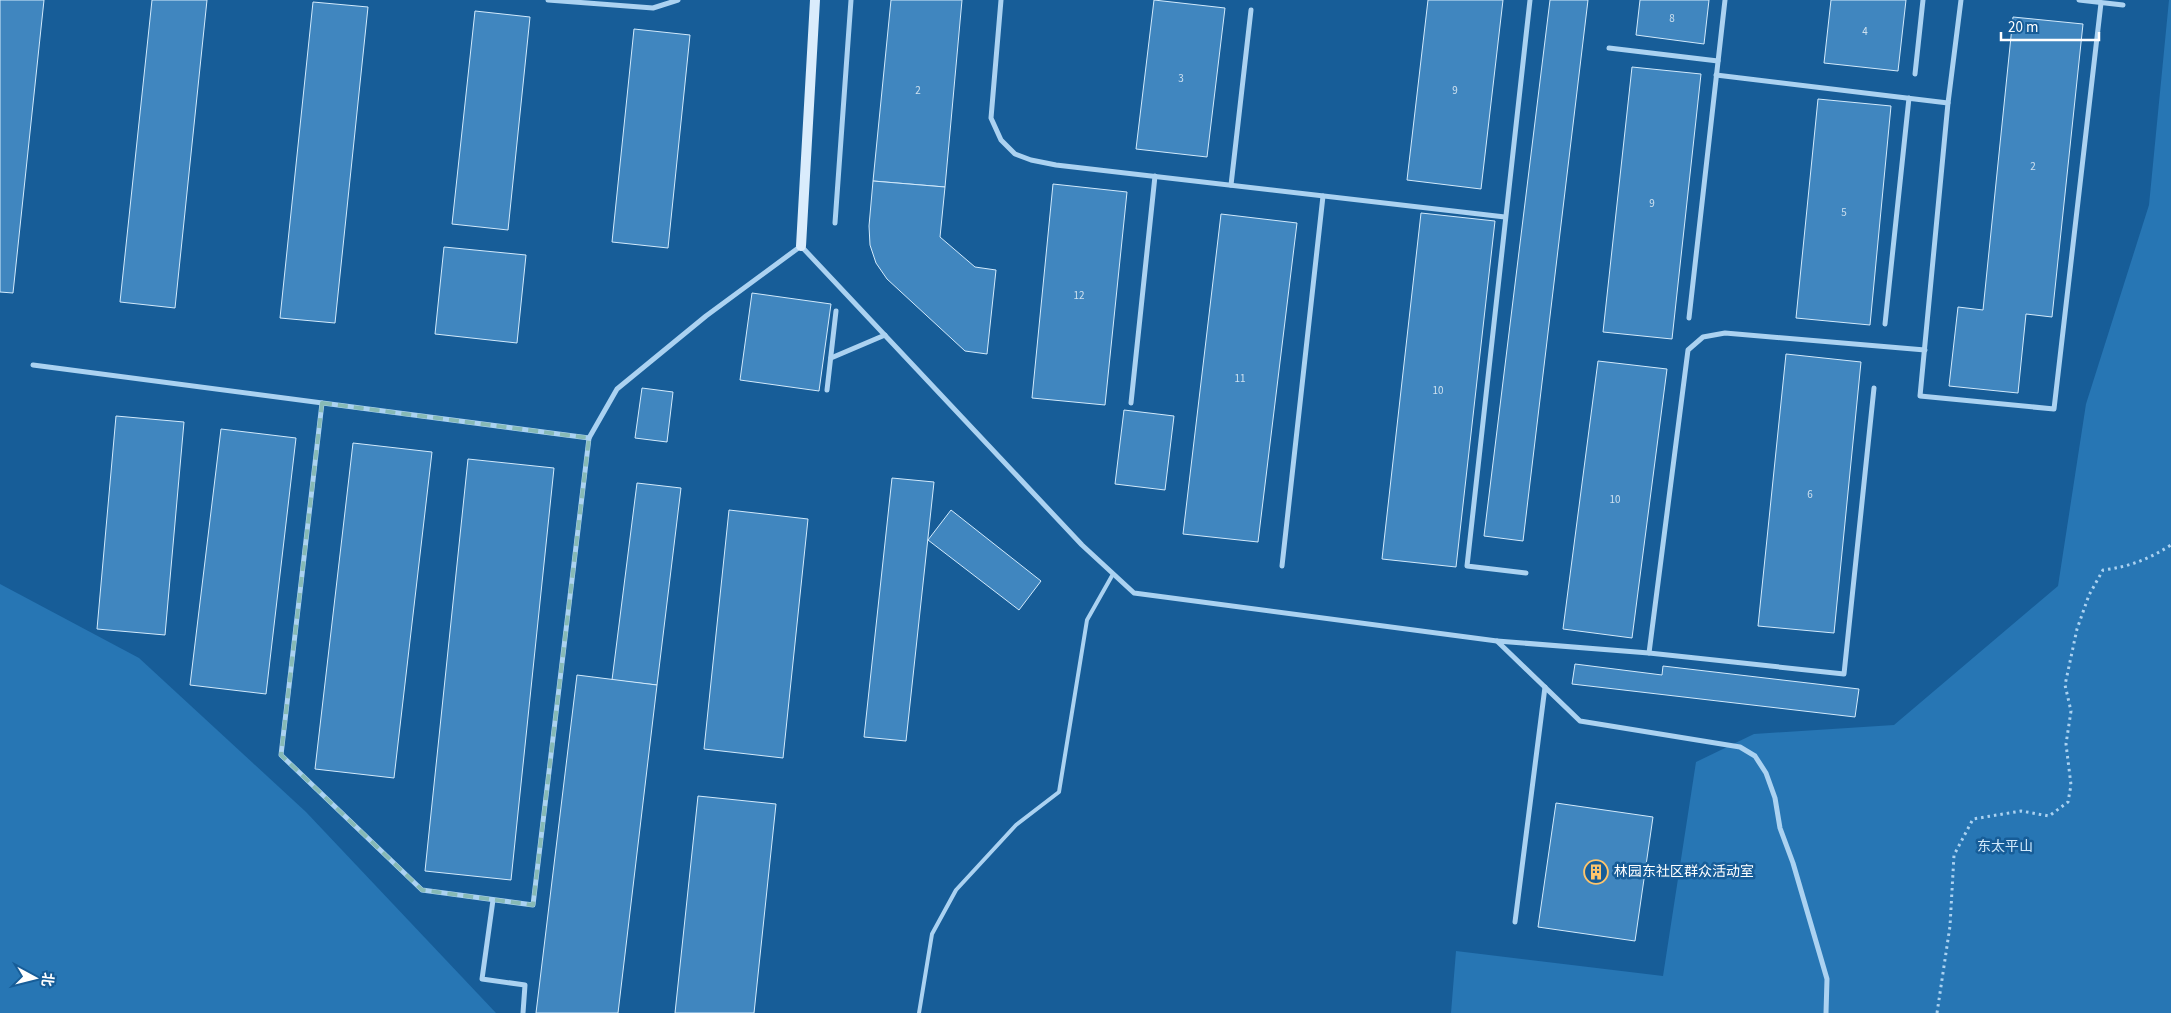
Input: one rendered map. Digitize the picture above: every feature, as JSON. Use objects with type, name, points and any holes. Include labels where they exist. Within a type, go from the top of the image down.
[{"type":"street","points":[[548,0],[653,8],[678,0]]},
{"type":"street","points":[[815,0],[801,246],[1082,545],[1134,593],[1497,641],[1649,653],[1844,674],[1874,388]]},
{"type":"street","points":[[835,223],[852,0]]},
{"type":"street","points":[[1001,0],[992,118],[1001,140],[1015,154],[1030,160],[1155,176],[1505,216]]},
{"type":"street","points":[[1526,573],[1467,566],[1530,0]]},
{"type":"street","points":[[1690,318],[1725,0]]},
{"type":"street","points":[[1915,74],[1923,0]]},
{"type":"street","points":[[1961,0],[1948,103],[1920,396],[2054,409],[2101,2]]},
{"type":"street","points":[[2079,0],[2124,5]]},
{"type":"street","points":[[1231,185],[1251,10]]},
{"type":"street","points":[[1609,48],[1718,61]]},
{"type":"street","points":[[1716,75],[1948,103]]},
{"type":"street","points":[[1885,324],[1909,98]]},
{"type":"street","points":[[1131,403],[1155,176]]},
{"type":"street","points":[[1282,566],[1323,196]]},
{"type":"street","points":[[322,403],[281,755],[422,890],[533,905],[589,438],[617,389],[706,316],[801,246]]},
{"type":"street","points":[[827,390],[836,311]]},
{"type":"street","points":[[1649,653],[1688,350],[1703,337],[1725,333],[1925,350]]},
{"type":"street","points":[[831,358],[885,335]]},
{"type":"street","points":[[33,365],[589,438]]},
{"type":"street","points":[[1497,641],[1580,722],[1740,746],[1756,756],[1766,773],[1775,798],[1780,828],[1793,863],[1827,979],[1826,1013]]},
{"type":"street","points":[[1515,922],[1545,687]]},
{"type":"street","points":[[493,900],[482,979],[524,985],[523,1013]]},
{"type":"lane","points":[[920,1013],[932,934],[956,890],[1016,825],[1059,792],[1087,620],[1113,574]]},
{"type":"path","points":[[1937,1013],[1950,926],[1954,855],[1964,834],[1973,819],[2021,811],[2048,816],[2068,802],[2071,776],[2066,744],[2071,711],[2065,685],[2078,629],[2089,594],[2103,570],[2124,568],[2150,558],[2171,545]]},
{"type":"highlighted area","points":[[322,403],[589,438],[533,905],[422,890],[281,755]]},
{"type":"green space","name":"东太平山","points":[[2169,0],[2171,0],[2171,1013],[1451,1013],[1456,951],[1663,976],[1696,762],[1754,734],[1894,725],[2058,586],[2086,404],[2149,205]]},
{"type":"green space","points":[[0,584],[139,658],[306,812],[496,1013],[0,1013]]},
{"type":"building","points":[[0,0],[44,0],[13,293],[0,292]]},
{"type":"building","points":[[152,0],[207,0],[175,308],[120,302]]},
{"type":"building","points":[[891,0],[962,0],[945,187],[873,181]]},
{"type":"building","points":[[1154,0],[1225,8],[1207,157],[1136,149]]},
{"type":"building","points":[[1428,0],[1503,0],[1481,189],[1407,180]]},
{"type":"building","points":[[1550,0],[1588,0],[1523,541],[1484,536]]},
{"type":"building","points":[[1640,0],[1709,0],[1704,44],[1636,35]]},
{"type":"building","points":[[1831,0],[1906,0],[1898,71],[1824,63]]},
{"type":"building","points":[[313,2],[368,7],[335,323],[280,318]]},
{"type":"building","points":[[475,11],[530,17],[508,230],[452,224]]},
{"type":"building","points":[[2013,17],[2083,24],[2052,317],[2026,314],[2018,393],[1949,386],[1958,307],[1983,310]]},
{"type":"building","points":[[634,29],[690,35],[668,248],[612,242]]},
{"type":"building","points":[[1632,67],[1701,74],[1672,339],[1603,332]]},
{"type":"building","points":[[1818,99],[1891,106],[1870,325],[1796,318]]},
{"type":"building","points":[[873,181],[945,187],[940,237],[975,267],[996,270],[987,354],[965,351],[887,279],[876,263],[870,245],[869,226]]},
{"type":"building","points":[[1053,184],[1127,192],[1105,405],[1032,398]]},
{"type":"building","points":[[1421,213],[1495,221],[1456,567],[1382,559]]},
{"type":"building","points":[[1221,214],[1297,223],[1258,542],[1183,534]]},
{"type":"building","points":[[444,247],[526,255],[517,343],[435,334]]},
{"type":"building","points":[[752,293],[831,304],[819,391],[740,380]]},
{"type":"building","points":[[1786,354],[1861,362],[1834,633],[1758,626]]},
{"type":"building","points":[[1598,361],[1667,369],[1632,638],[1563,629]]},
{"type":"building","points":[[642,388],[673,392],[667,442],[635,438]]},
{"type":"building","points":[[1124,410],[1174,416],[1165,490],[1115,484]]},
{"type":"building","points":[[116,416],[184,422],[165,635],[97,629]]},
{"type":"building","points":[[221,429],[296,438],[266,694],[190,685]]},
{"type":"building","points":[[353,443],[432,452],[394,778],[315,769]]},
{"type":"building","points":[[468,459],[554,468],[511,880],[425,871]]},
{"type":"building","points":[[892,478],[934,482],[906,741],[864,737]]},
{"type":"building","points":[[637,483],[681,488],[657,685],[612,680]]},
{"type":"building","points":[[729,510],[808,519],[783,758],[704,749]]},
{"type":"building","points":[[951,510],[1041,581],[1019,610],[928,540]]},
{"type":"building","points":[[1575,664],[1662,675],[1663,666],[1859,689],[1855,717],[1572,684]]},
{"type":"building","points":[[577,675],[657,685],[618,1013],[536,1013]]},
{"type":"building","points":[[698,796],[776,804],[754,1013],[675,1013]]},
{"type":"building","name":"林园东社区群众活动室","points":[[1556,803],[1653,817],[1635,941],[1538,927]]},
{"type":"place","name":"林园东社区群众活动室","points":[[1596,872]]}]
